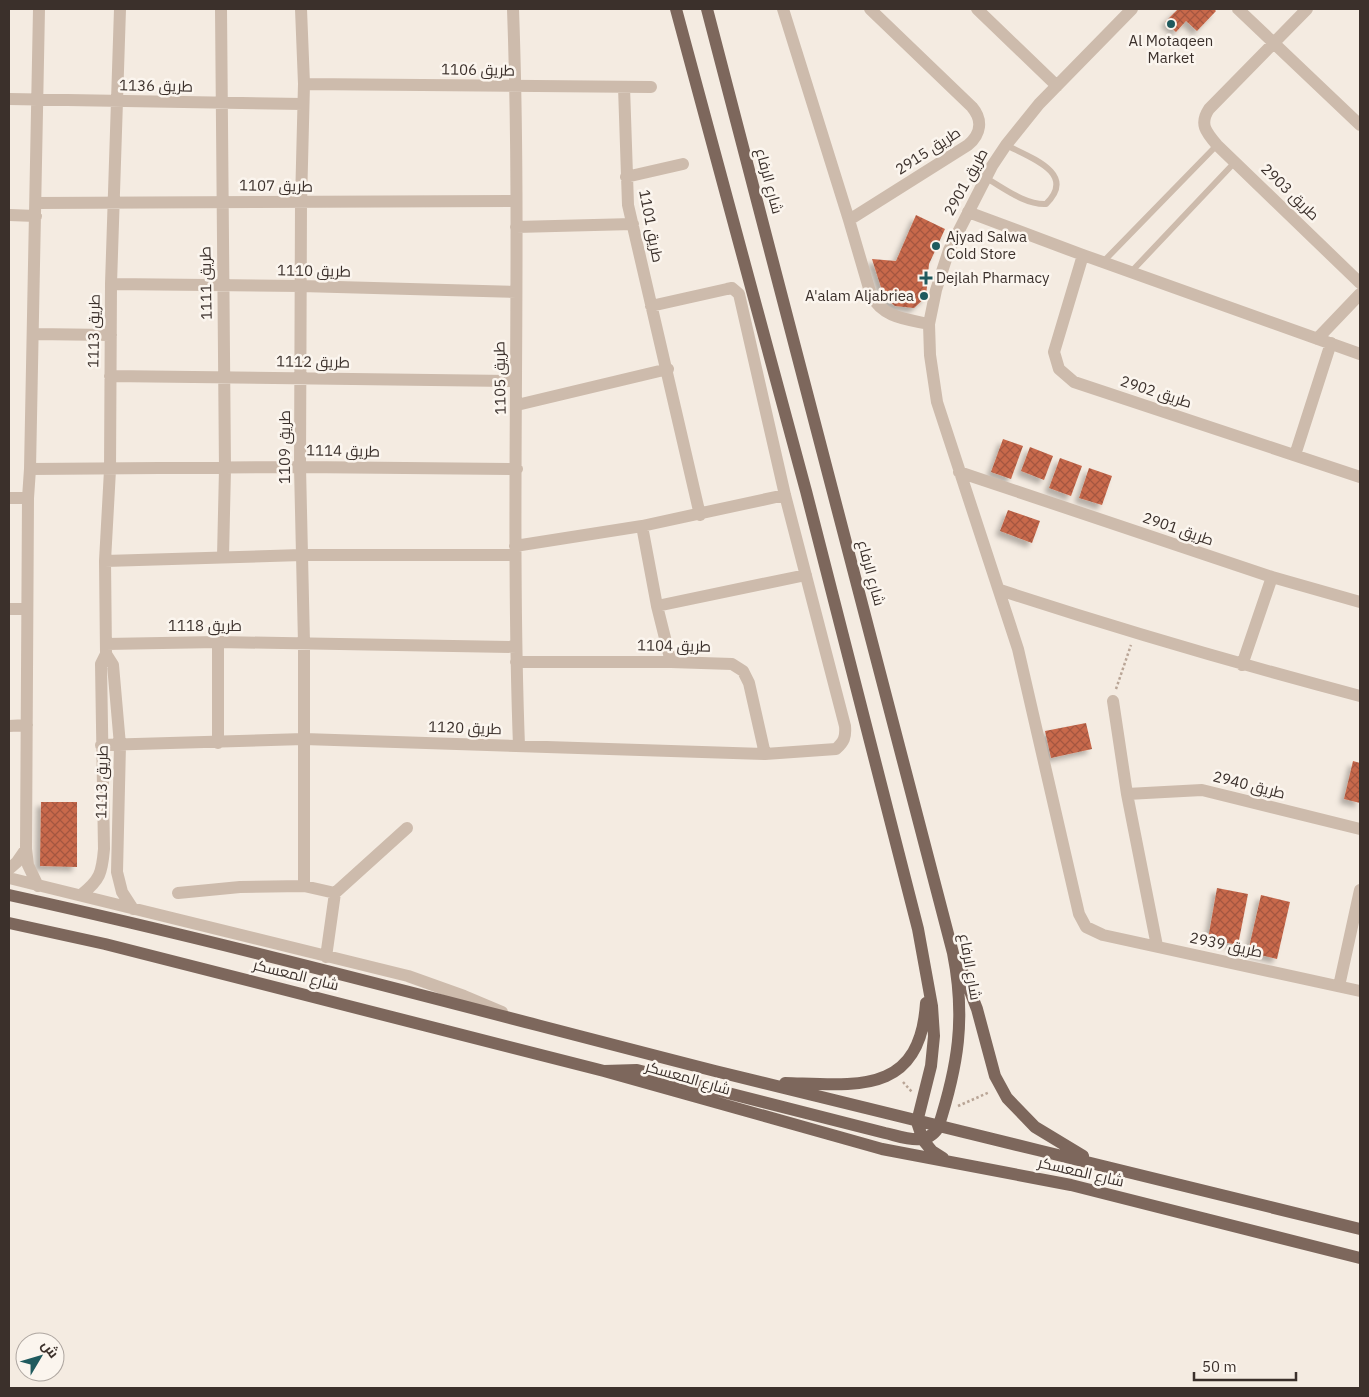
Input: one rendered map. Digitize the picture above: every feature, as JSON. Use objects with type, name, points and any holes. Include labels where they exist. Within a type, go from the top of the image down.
[{"type":"main road","points":[[676,9],[811,510],[918,928],[932,1006],[934,1036],[931,1066],[917,1122],[922,1140],[932,1151],[952,1163]]},
{"type":"main road","name":"شارع الرفاع","points":[[707,9],[953,953],[960,995],[960,1029],[953,1078],[938,1128]]},
{"type":"main road","name":"شارع المعسكر","points":[[9,895],[378,983],[938,1128],[1094,1162],[1360,1229]]},
{"type":"main road","name":"شارع المعسكر","points":[[9,923],[106,944],[604,1072],[882,1149],[1071,1185],[1360,1258]]},
{"type":"main road","points":[[953,953],[977,1009],[995,1076],[1007,1098],[1035,1127],[1094,1162]]},
{"type":"main road","points":[[764,1083],[856,1085],[876,1081],[894,1072],[914,1051],[922,1033],[927,976]]},
{"type":"main road","points":[[604,1072],[637,1070],[885,1133],[922,1140],[934,1134],[938,1128]]},
{"type":"street","points":[[38,886],[28,865],[26,849],[26,726],[28,498],[39,9]]},
{"type":"street","name":"طريق 1113","points":[[82,895],[96,884],[102,869],[104,849],[101,745],[102,664],[106,649],[106,561],[110,470],[111,284],[120,9]]},
{"type":"street","name":"طريق 1111","points":[[221,9],[221,201],[225,468],[223,557]]},
{"type":"street","name":"طريق 1109","points":[[302,9],[304,104],[301,203],[302,378],[300,467],[304,643],[304,886]]},
{"type":"street","name":"طريق 1105","points":[[513,9],[516,86],[517,405],[515,550],[519,746]]},
{"type":"street","points":[[783,9],[850,220],[868,289],[877,306],[890,316],[930,324]]},
{"type":"street","name":"طريق 2915","points":[[850,220],[968,144],[977,136],[980,124],[979,118],[972,107],[870,9]]},
{"type":"street","points":[[978,9],[1057,86]]},
{"type":"street","name":"طريق 2901","points":[[1086,927],[1079,914],[1018,648],[959,472],[932,379],[930,324],[942,270],[968,212],[1006,144],[1057,86],[1132,9]]},
{"type":"street","points":[[1238,9],[1360,125]]},
{"type":"street","points":[[1274,42],[1307,9]]},
{"type":"street","name":"طريق 2903","points":[[1274,42],[1209,109],[1203,120],[1207,133],[1217,145],[1360,283]]},
{"type":"street","name":"طريق 1106","points":[[304,84],[651,87]]},
{"type":"street","name":"طريق 1101","points":[[624,87],[628,205],[651,306],[668,369],[700,515]]},
{"type":"street","name":"طريق 1136","points":[[9,99],[304,104]]},
{"type":"street","points":[[626,177],[683,164]]},
{"type":"street","name":"طريق 1107","points":[[9,215],[36,209],[114,202],[221,201],[301,203],[516,200]]},
{"type":"street","points":[[968,212],[1082,255],[1360,354]]},
{"type":"street","points":[[516,227],[633,224]]},
{"type":"street","name":"طريق 2902","points":[[1082,255],[1054,352],[1059,370],[1074,382],[1360,477]]},
{"type":"street","name":"طريق 1110","points":[[111,284],[223,287],[301,286],[516,292]]},
{"type":"street","points":[[651,306],[732,288],[739,294],[785,495],[806,575],[657,606]]},
{"type":"street","points":[[1317,339],[1360,294]]},
{"type":"street","points":[[33,334],[111,335]]},
{"type":"street","points":[[1295,455],[1331,343]]},
{"type":"street","points":[[517,405],[668,369]]},
{"type":"street","name":"طريق 1112","points":[[110,376],[516,381]]},
{"type":"street","name":"طريق 1114","points":[[110,470],[300,467],[516,469]]},
{"type":"street","points":[[30,469],[110,470]]},
{"type":"street","name":"طريق 2901","points":[[959,472],[1272,577],[1360,602]]},
{"type":"street","points":[[106,561],[515,550],[700,515],[785,495]]},
{"type":"street","points":[[9,498],[28,498]]},
{"type":"street","points":[[642,526],[657,606],[671,662]]},
{"type":"street","name":"طريق 1120","points":[[101,745],[304,740],[765,754],[836,749],[843,743],[846,735],[845,726],[806,575]]},
{"type":"street","points":[[1242,665],[1272,577]]},
{"type":"street","points":[[1000,590],[1134,634],[1360,696]]},
{"type":"street","points":[[9,609],[27,609]]},
{"type":"street","points":[[218,642],[218,743]]},
{"type":"street","name":"طريق 1118","points":[[106,649],[218,642],[516,647]]},
{"type":"street","name":"طريق 1113","points":[[106,649],[113,665],[120,745],[117,872],[122,892],[133,909]]},
{"type":"street","name":"طريق 1104","points":[[516,662],[732,664],[743,671],[749,683],[765,754]]},
{"type":"street","points":[[1113,701],[1127,794],[1157,946]]},
{"type":"street","points":[[9,726],[26,726]]},
{"type":"street","name":"طريق 2940","points":[[1127,794],[1202,790],[1360,829]]},
{"type":"street","points":[[326,957],[335,894],[407,828]]},
{"type":"street","points":[[9,869],[17,862],[26,849]]},
{"type":"street","points":[[9,878],[436,985],[527,1023]]},
{"type":"street","points":[[178,893],[240,887],[304,886],[335,894]]},
{"type":"street","points":[[1339,986],[1360,890]]},
{"type":"street","name":"طريق 2939","points":[[1086,927],[1104,935],[1360,991]]},
{"type":"lane","points":[[986,178],[1026,200],[1039,204],[1046,204],[1058,191],[1058,182],[1053,174],[1038,162],[1006,144]]},
{"type":"lane","points":[[1102,262],[1217,145]]},
{"type":"lane","points":[[1130,272],[1235,162]]},
{"type":"path","points":[[1113,701],[1134,634]]},
{"type":"building","points":[[1178,9],[1214,9],[1216,11],[1197,31],[1186,21],[1176,32],[1165,22]]},
{"type":"building","points":[[916,215],[945,229],[929,264],[926,297],[914,308],[895,306],[884,297],[872,259],[896,261]]},
{"type":"building","points":[[1003,439],[1023,446],[1011,479],[991,472]]},
{"type":"building","points":[[1030,447],[1053,456],[1044,480],[1021,471]]},
{"type":"building","points":[[1060,458],[1082,466],[1071,496],[1049,488]]},
{"type":"building","points":[[1089,468],[1112,476],[1102,505],[1079,498]]},
{"type":"building","points":[[1008,510],[1040,521],[1032,543],[1000,531]]},
{"type":"building","points":[[1086,723],[1092,749],[1051,758],[1045,731]]},
{"type":"building","points":[[1353,761],[1360,763],[1360,803],[1344,799]]},
{"type":"building","points":[[41,802],[77,802],[77,867],[40,866]]},
{"type":"building","points":[[1217,888],[1248,894],[1238,945],[1208,939]]},
{"type":"building","points":[[1261,895],[1290,902],[1277,959],[1248,952]]},
{"type":"place","name":"Al Motaqeen Market","points":[[1171,24]]},
{"type":"place","name":"Ajyad Salwa Cold Store","points":[[936,246]]},
{"type":"place","name":"Dejlah Pharmacy","points":[[926,278]]},
{"type":"place","name":"A'alam Aljabriea","points":[[924,296]]}]
